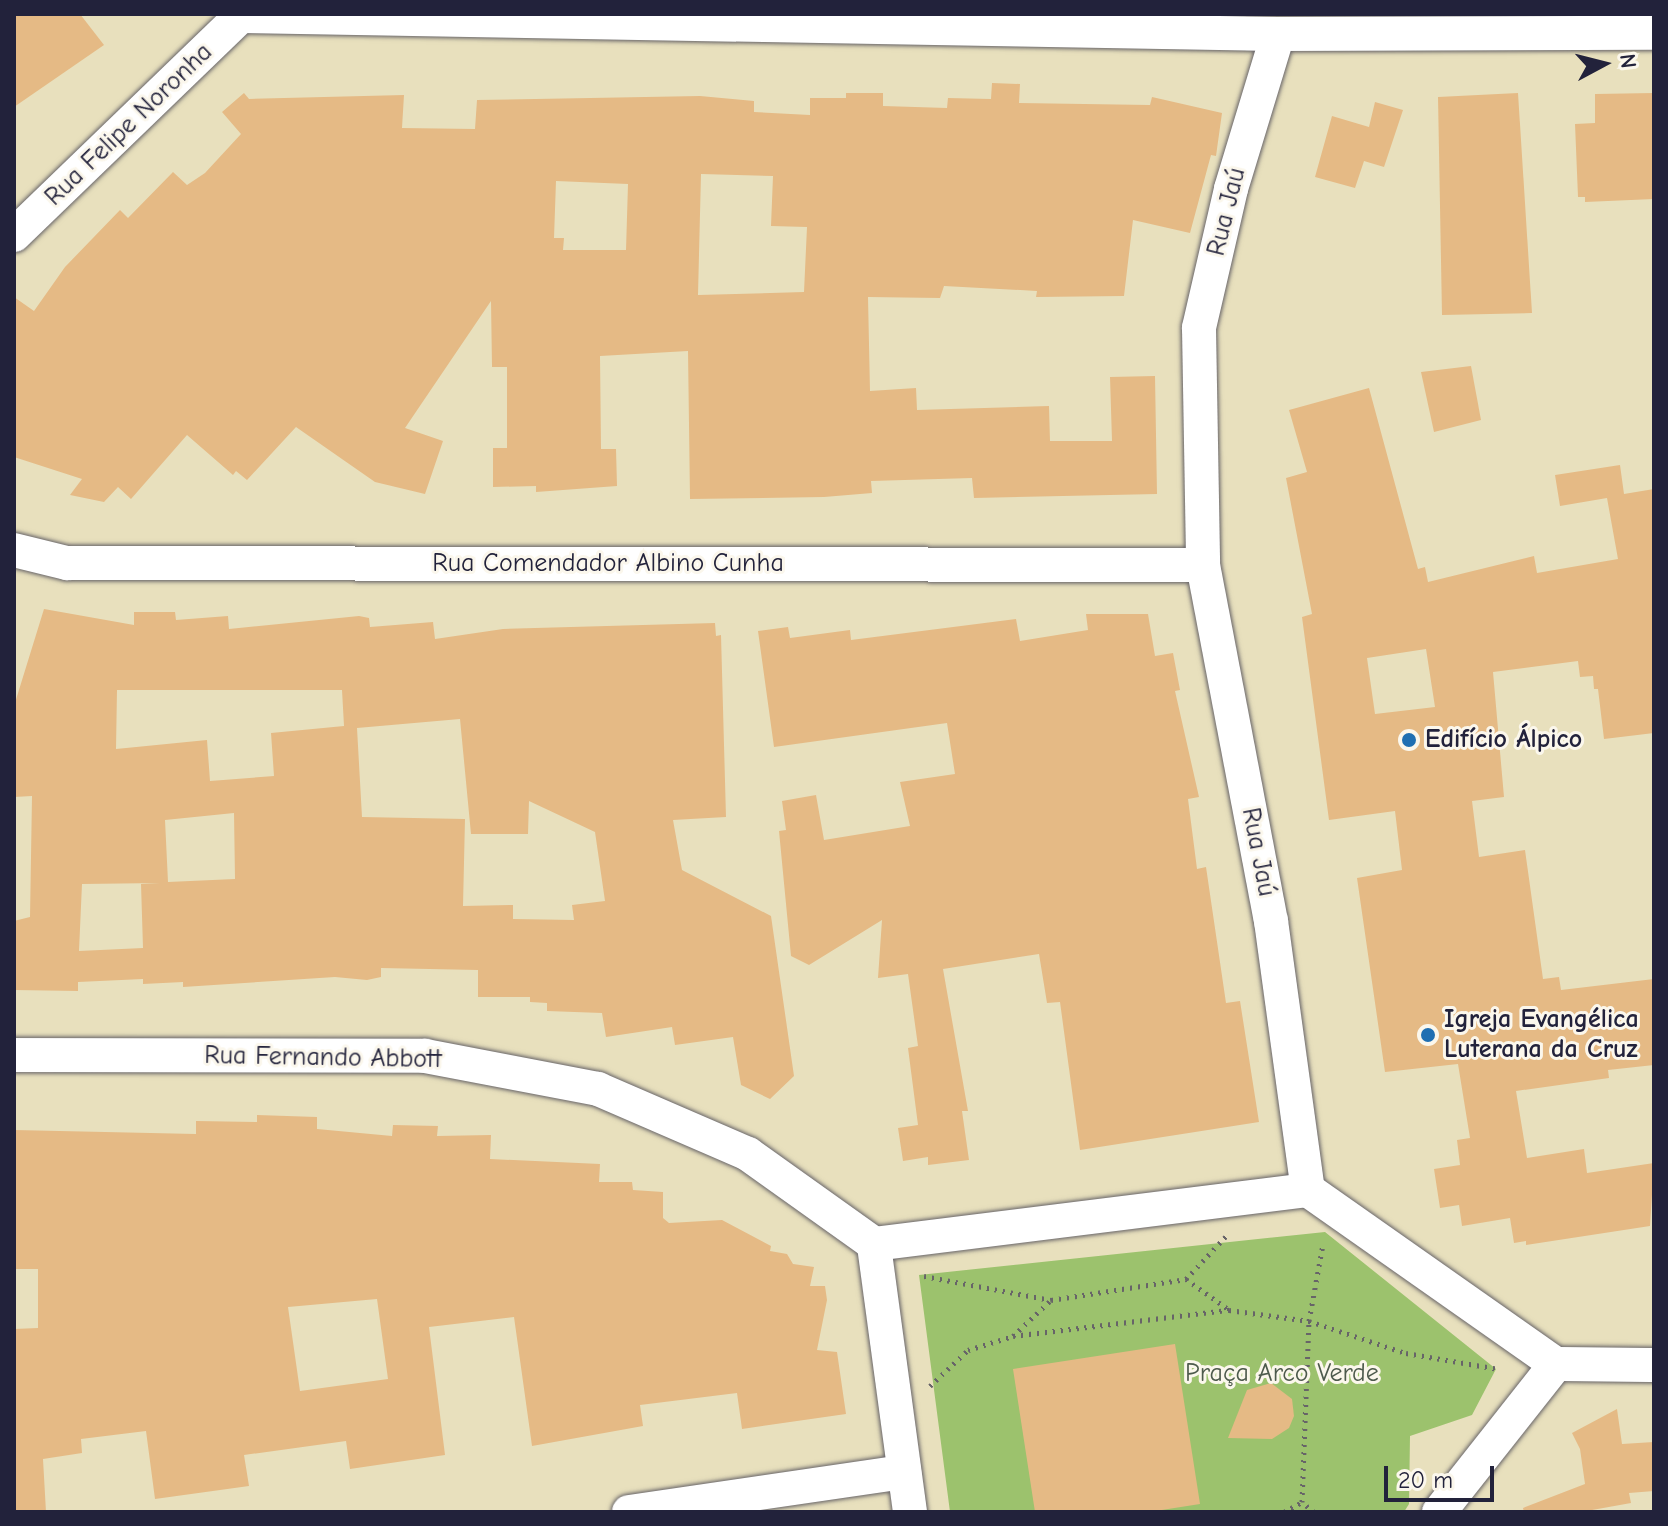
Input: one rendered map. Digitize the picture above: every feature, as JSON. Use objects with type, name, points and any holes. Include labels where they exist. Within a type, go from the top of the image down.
[{"type":"street","points":[[243,15],[1278,34],[1654,33]]},
{"type":"street","name":"Rua Felipe Noronha","points":[[14,235],[243,15]]},
{"type":"street","name":"Rua Jaú","points":[[1278,34],[1231,189],[1199,328],[1203,565],[1271,921],[1308,1190]]},
{"type":"street","name":"Rua Comendador Albino Cunha","points":[[14,550],[67,563],[1203,565]]},
{"type":"street","name":"Rua Fernando Abbott","points":[[14,1055],[425,1056],[598,1089],[748,1154],[874,1244]]},
{"type":"street","points":[[910,1512],[874,1244],[1308,1190],[1556,1364],[1654,1365]]},
{"type":"street","points":[[1439,1512],[1556,1364]]},
{"type":"street","points":[[629,1512],[904,1472]]},
{"type":"path","points":[[1302,1502],[1309,1321],[1327,1220],[1308,1190]]},
{"type":"path","points":[[919,1275],[1051,1300],[1186,1279],[1233,1229]]},
{"type":"path","points":[[1186,1279],[1229,1310]]},
{"type":"path","points":[[1013,1336],[1051,1300]]},
{"type":"path","points":[[925,1391],[968,1350],[1013,1336],[1229,1310],[1309,1321],[1406,1353],[1496,1369],[1556,1364]]},
{"type":"path","points":[[1284,1512],[1302,1502]]},
{"type":"path","points":[[1302,1502],[1314,1512]]},
{"type":"green space","name":"Praça Arco Verde","points":[[1325,1232],[1496,1369],[1472,1415],[1410,1436],[1409,1504],[1404,1512],[950,1512],[919,1275]]},
{"type":"building","points":[[14,14],[80,14],[104,45],[14,107]]},
{"type":"building","points":[[992,83],[1020,84],[1019,103],[1150,105],[1152,97],[1222,113],[1216,156],[1211,155],[1190,233],[1133,220],[1124,296],[1036,297],[1037,291],[944,286],[940,298],[868,297],[870,391],[916,388],[917,410],[1049,406],[1050,441],[1112,441],[1110,377],[1155,376],[1157,494],[974,498],[972,478],[871,481],[872,493],[824,497],[690,499],[688,351],[600,356],[601,449],[616,449],[617,486],[536,492],[536,486],[493,487],[493,448],[507,448],[507,367],[492,367],[491,301],[405,428],[443,441],[425,494],[375,482],[296,427],[247,480],[236,471],[233,475],[187,435],[131,499],[118,487],[104,502],[70,495],[82,479],[14,457],[14,297],[34,311],[65,267],[120,210],[128,218],[173,172],[187,185],[205,173],[241,134],[222,112],[244,93],[249,99],[404,95],[402,128],[475,129],[477,100],[700,96],[754,101],[754,112],[810,115],[810,98],[846,98],[846,93],[883,93],[883,106],[947,108],[948,98],[991,99]],"holes":[[[701,174],[773,176],[771,226],[807,227],[804,292],[698,295]],[[556,181],[628,184],[626,250],[563,250],[564,238],[554,238]]]},
{"type":"building","points":[[1518,93],[1532,313],[1442,315],[1438,97]]},
{"type":"building","points":[[1654,93],[1654,199],[1585,202],[1585,197],[1578,197],[1575,124],[1595,123],[1595,94]]},
{"type":"building","points":[[1375,102],[1403,110],[1384,167],[1364,161],[1355,188],[1315,177],[1332,116],[1369,127]]},
{"type":"building","points":[[1471,366],[1481,420],[1434,432],[1421,372]]},
{"type":"building","points":[[1369,388],[1418,569],[1425,567],[1428,582],[1534,556],[1537,573],[1618,559],[1607,498],[1560,506],[1555,475],[1620,465],[1624,494],[1654,489],[1654,733],[1604,739],[1598,689],[1594,689],[1593,676],[1580,677],[1578,661],[1493,672],[1504,797],[1472,801],[1479,857],[1525,850],[1543,979],[1559,977],[1561,990],[1654,979],[1654,1065],[1608,1070],[1609,1078],[1516,1091],[1527,1158],[1584,1149],[1587,1173],[1654,1163],[1650,1226],[1526,1245],[1526,1241],[1514,1243],[1510,1218],[1462,1226],[1459,1205],[1440,1208],[1434,1169],[1460,1165],[1457,1140],[1470,1138],[1458,1064],[1385,1072],[1357,878],[1402,870],[1395,811],[1329,820],[1302,617],[1312,614],[1286,478],[1307,472],[1289,410]],"holes":[[[1426,649],[1435,707],[1375,714],[1367,658]]]},
{"type":"building","points":[[44,609],[134,625],[134,612],[175,612],[176,620],[228,616],[229,629],[359,616],[369,618],[370,627],[433,622],[435,639],[503,629],[715,623],[716,636],[721,635],[726,817],[673,820],[682,870],[771,916],[794,1076],[770,1099],[741,1085],[733,1037],[675,1045],[672,1027],[606,1037],[602,1013],[547,1011],[547,1003],[530,1002],[530,997],[478,997],[478,970],[381,968],[381,977],[367,980],[335,977],[183,987],[183,982],[143,984],[143,979],[78,982],[78,991],[14,990],[14,921],[30,917],[32,796],[14,797],[14,706]],"holes":[[[117,690],[342,690],[344,726],[271,733],[274,776],[210,781],[207,740],[116,749]],[[460,719],[471,834],[528,834],[529,801],[595,832],[605,901],[572,905],[574,920],[513,919],[513,905],[463,906],[465,819],[362,817],[357,728]],[[234,813],[235,879],[168,882],[165,820]],[[160,883],[141,884],[143,948],[79,951],[82,884]]]},
{"type":"building","points":[[1086,614],[1148,614],[1155,656],[1173,653],[1180,690],[1175,691],[1199,797],[1188,799],[1197,869],[1206,867],[1226,1003],[1240,1001],[1259,1122],[1080,1150],[1060,1002],[1047,1003],[1039,954],[943,969],[968,1111],[962,1111],[969,1160],[928,1165],[928,1157],[903,1161],[898,1128],[918,1125],[908,1048],[918,1046],[908,974],[878,978],[882,920],[809,965],[791,956],[779,831],[786,830],[782,801],[816,795],[824,840],[910,826],[900,782],[955,774],[947,723],[774,747],[758,631],[788,627],[790,638],[850,630],[851,640],[1016,619],[1020,641],[1088,630]]},
{"type":"building","points":[[257,1115],[317,1117],[317,1129],[392,1136],[393,1125],[438,1126],[437,1136],[491,1135],[490,1159],[600,1164],[599,1182],[632,1182],[633,1190],[663,1192],[663,1218],[669,1223],[722,1220],[771,1246],[770,1251],[787,1254],[793,1264],[814,1267],[810,1286],[825,1286],[827,1300],[817,1350],[837,1352],[846,1414],[742,1429],[737,1393],[640,1405],[643,1426],[532,1446],[514,1317],[429,1327],[445,1455],[350,1469],[346,1441],[244,1455],[249,1486],[155,1499],[146,1431],[81,1439],[82,1453],[43,1459],[46,1512],[14,1512],[14,1329],[38,1328],[38,1269],[14,1269],[14,1130],[196,1134],[196,1121],[257,1122]],"holes":[[[377,1299],[388,1379],[300,1391],[288,1307]]]},
{"type":"building","points":[[1175,1344],[1200,1504],[1149,1512],[1035,1512],[1013,1369]]},
{"type":"building","points":[[1271,1383],[1292,1399],[1294,1416],[1289,1428],[1272,1439],[1228,1438],[1247,1390]]},
{"type":"building","points":[[1617,1409],[1622,1444],[1654,1442],[1654,1491],[1629,1493],[1631,1503],[1581,1512],[1524,1512],[1523,1508],[1585,1484],[1580,1449],[1572,1433]]},
{"type":"place","name":"Edifício Álpico","points":[[1409,740]]},
{"type":"place","name":"Igreja Evangélica Luterana da Cruz","points":[[1428,1035]]}]
